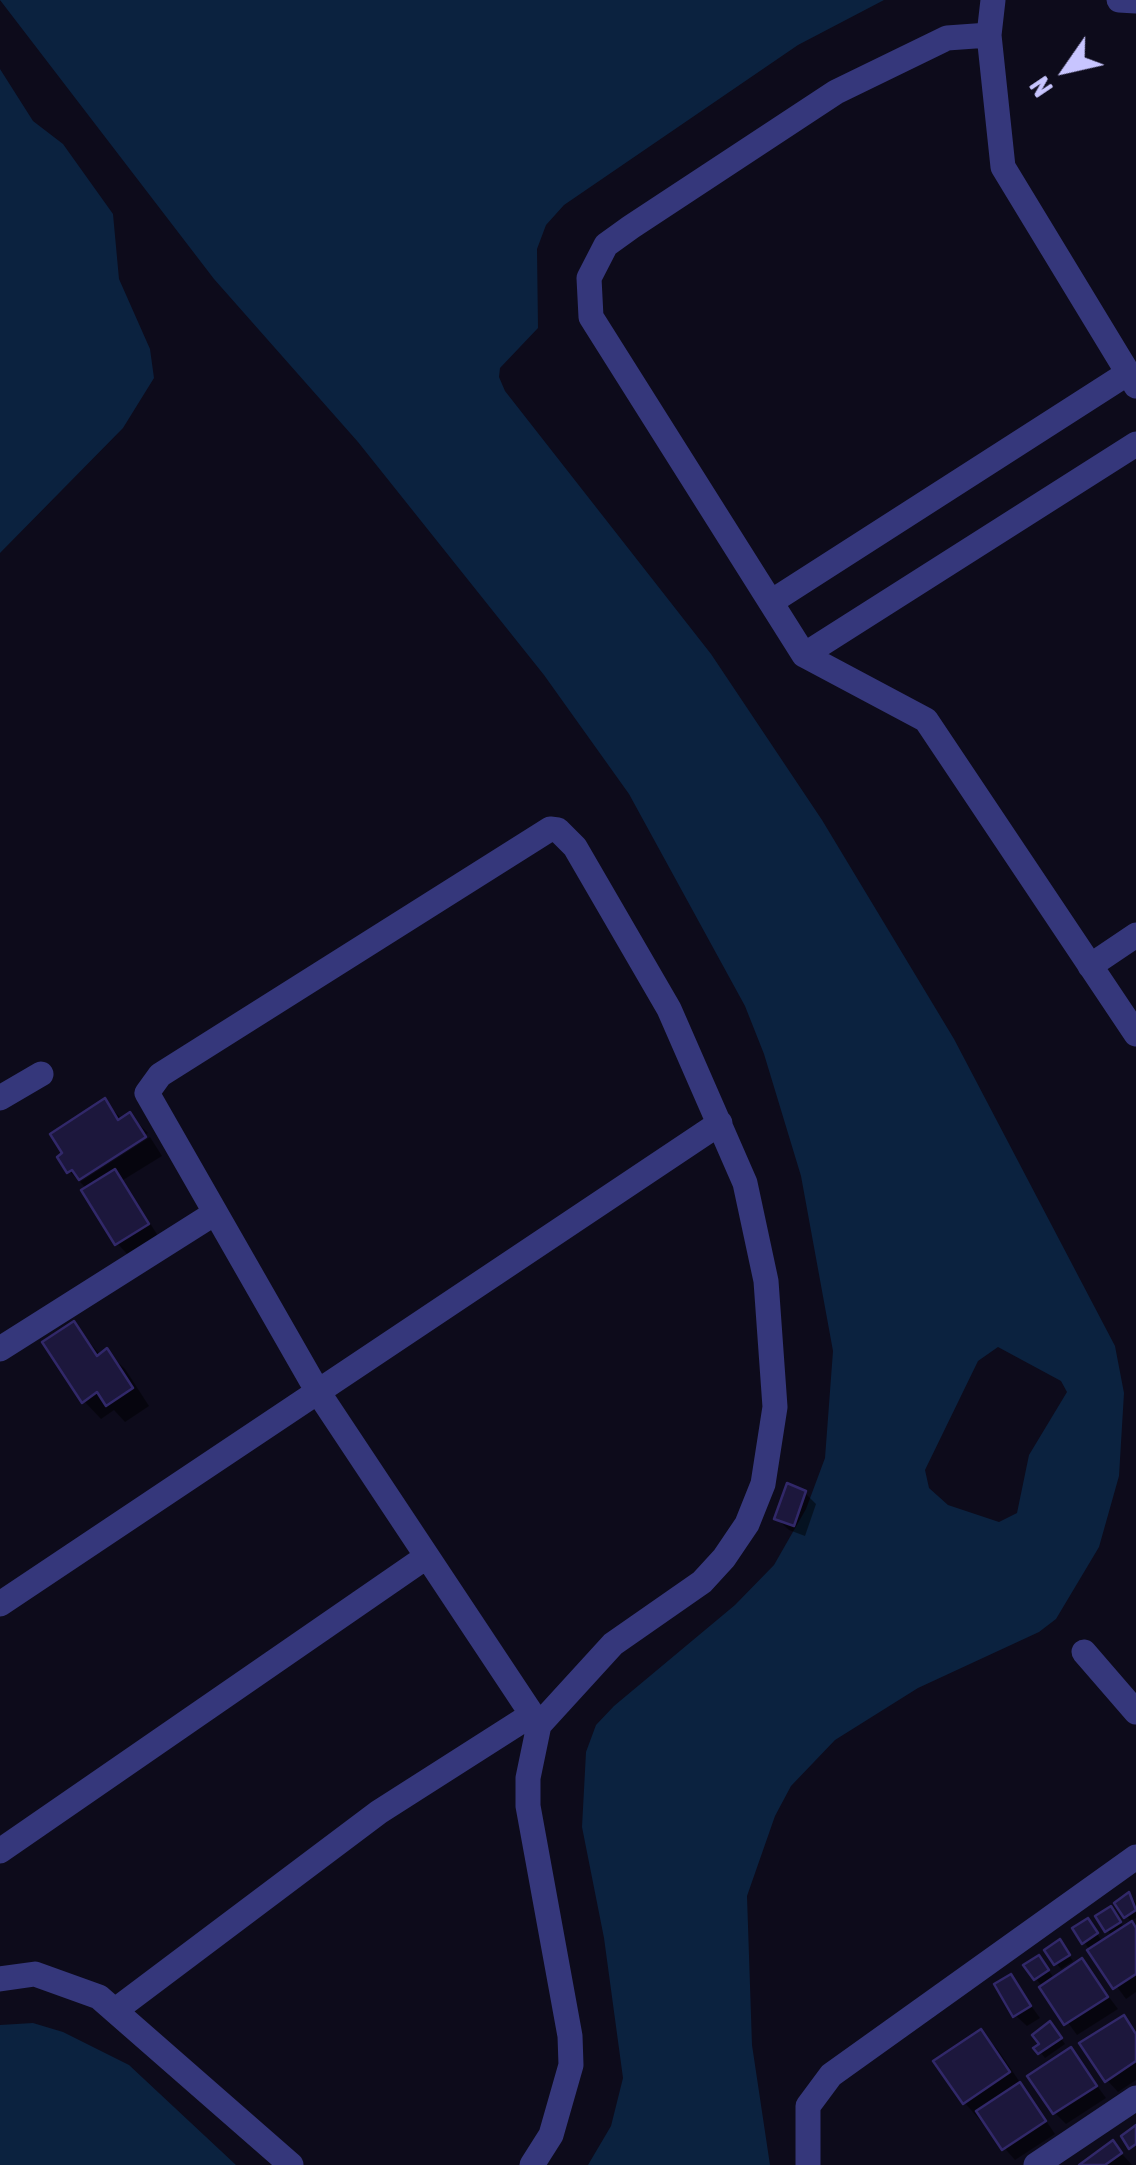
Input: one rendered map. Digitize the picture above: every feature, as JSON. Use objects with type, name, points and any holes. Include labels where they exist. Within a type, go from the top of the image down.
[{"type":"street","points":[[771,602],[1132,379],[1002,168],[989,35],[993,0]]},
{"type":"street","points":[[1119,0],[1136,1]]},
{"type":"street","points":[[989,35],[947,38],[836,92],[631,226],[606,245],[589,278],[591,317],[804,655],[926,720],[1136,1034]]},
{"type":"street","points":[[804,655],[1136,444]]},
{"type":"street","points":[[117,2009],[379,1812],[535,1720],[613,1644],[714,1571],[747,1524],[762,1484],[775,1407],[766,1281],[746,1183],[669,1009],[575,848],[558,830],[550,829],[149,1085],[150,1105],[318,1392],[535,1720],[528,1806],[570,2036],[571,2066],[550,2135],[532,2165]]},
{"type":"street","points":[[1090,966],[1136,936]]},
{"type":"street","points":[[0,1098],[41,1074]]},
{"type":"street","points":[[0,1604],[720,1124]]},
{"type":"street","points":[[0,1349],[216,1213]]},
{"type":"street","points":[[0,1851],[426,1556]]},
{"type":"street","points":[[1084,1652],[1136,1712]]},
{"type":"street","points":[[808,2165],[808,2106],[831,2076],[1136,1857]]},
{"type":"street","points":[[0,1979],[48,1977],[117,2009],[291,2165]]},
{"type":"street","points":[[1036,2165],[1136,2098]]},
{"type":"water","points":[[0,0],[884,0],[798,45],[564,205],[546,225],[537,249],[538,328],[500,368],[499,377],[505,391],[711,654],[822,820],[954,1039],[1115,1346],[1124,1393],[1119,1476],[1099,1547],[1056,1619],[1039,1632],[918,1688],[835,1740],[791,1786],[775,1816],[747,1896],[752,2045],[770,2165],[588,2165],[611,2126],[623,2078],[604,1938],[582,1827],[586,1752],[596,1725],[735,1605],[774,1565],[806,1509],[825,1458],[833,1351],[801,1176],[764,1054],[745,1006],[629,794],[544,675],[358,442],[214,279]],"holes":[[[998,1347],[1061,1381],[1067,1392],[1029,1455],[1017,1513],[999,1522],[948,1505],[929,1488],[925,1470],[978,1361]]]},
{"type":"water","points":[[0,69],[33,121],[63,144],[113,214],[119,279],[150,349],[154,378],[123,428],[0,553]]},
{"type":"water","points":[[33,2023],[63,2032],[129,2065],[236,2165],[0,2165],[0,2025]]},
{"type":"building","points":[[105,1098],[118,1120],[130,1112],[146,1137],[79,1180],[72,1170],[67,1173],[57,1157],[62,1153],[50,1134]]},
{"type":"building","points":[[115,1169],[149,1224],[115,1245],[81,1190]]},
{"type":"building","points":[[74,1321],[97,1356],[107,1348],[133,1388],[106,1406],[97,1392],[82,1403],[42,1342]]},
{"type":"building","points":[[787,1483],[806,1491],[794,1526],[774,1519]]},
{"type":"building","points":[[1129,1892],[1136,1910],[1124,1918],[1114,1903]]},
{"type":"building","points":[[1111,1906],[1121,1922],[1105,1932],[1095,1916]]},
{"type":"building","points":[[1088,1918],[1098,1933],[1082,1944],[1072,1928]]},
{"type":"building","points":[[1132,1921],[1136,1928],[1136,1974],[1113,1989],[1087,1950]]},
{"type":"building","points":[[1060,1939],[1070,1955],[1054,1965],[1044,1950]]},
{"type":"building","points":[[1039,1955],[1049,1970],[1034,1980],[1023,1965]]},
{"type":"building","points":[[1082,1958],[1108,1997],[1064,2025],[1039,1987]]},
{"type":"building","points":[[1011,1974],[1031,2006],[1013,2017],[994,1984]]},
{"type":"building","points":[[1124,2015],[1136,2034],[1136,2061],[1105,2082],[1079,2043]]},
{"type":"building","points":[[1050,2021],[1062,2038],[1038,2054],[1033,2048],[1039,2044],[1032,2035]]},
{"type":"building","points":[[981,2029],[1010,2072],[963,2104],[933,2061]]},
{"type":"building","points":[[1071,2047],[1097,2086],[1053,2114],[1027,2076]]},
{"type":"building","points":[[1020,2082],[1046,2121],[1002,2150],[976,2111]]},
{"type":"building","points":[[1136,2125],[1136,2144],[1129,2149],[1121,2136]]},
{"type":"building","points":[[1113,2140],[1122,2153],[1105,2165],[1079,2165]]}]
